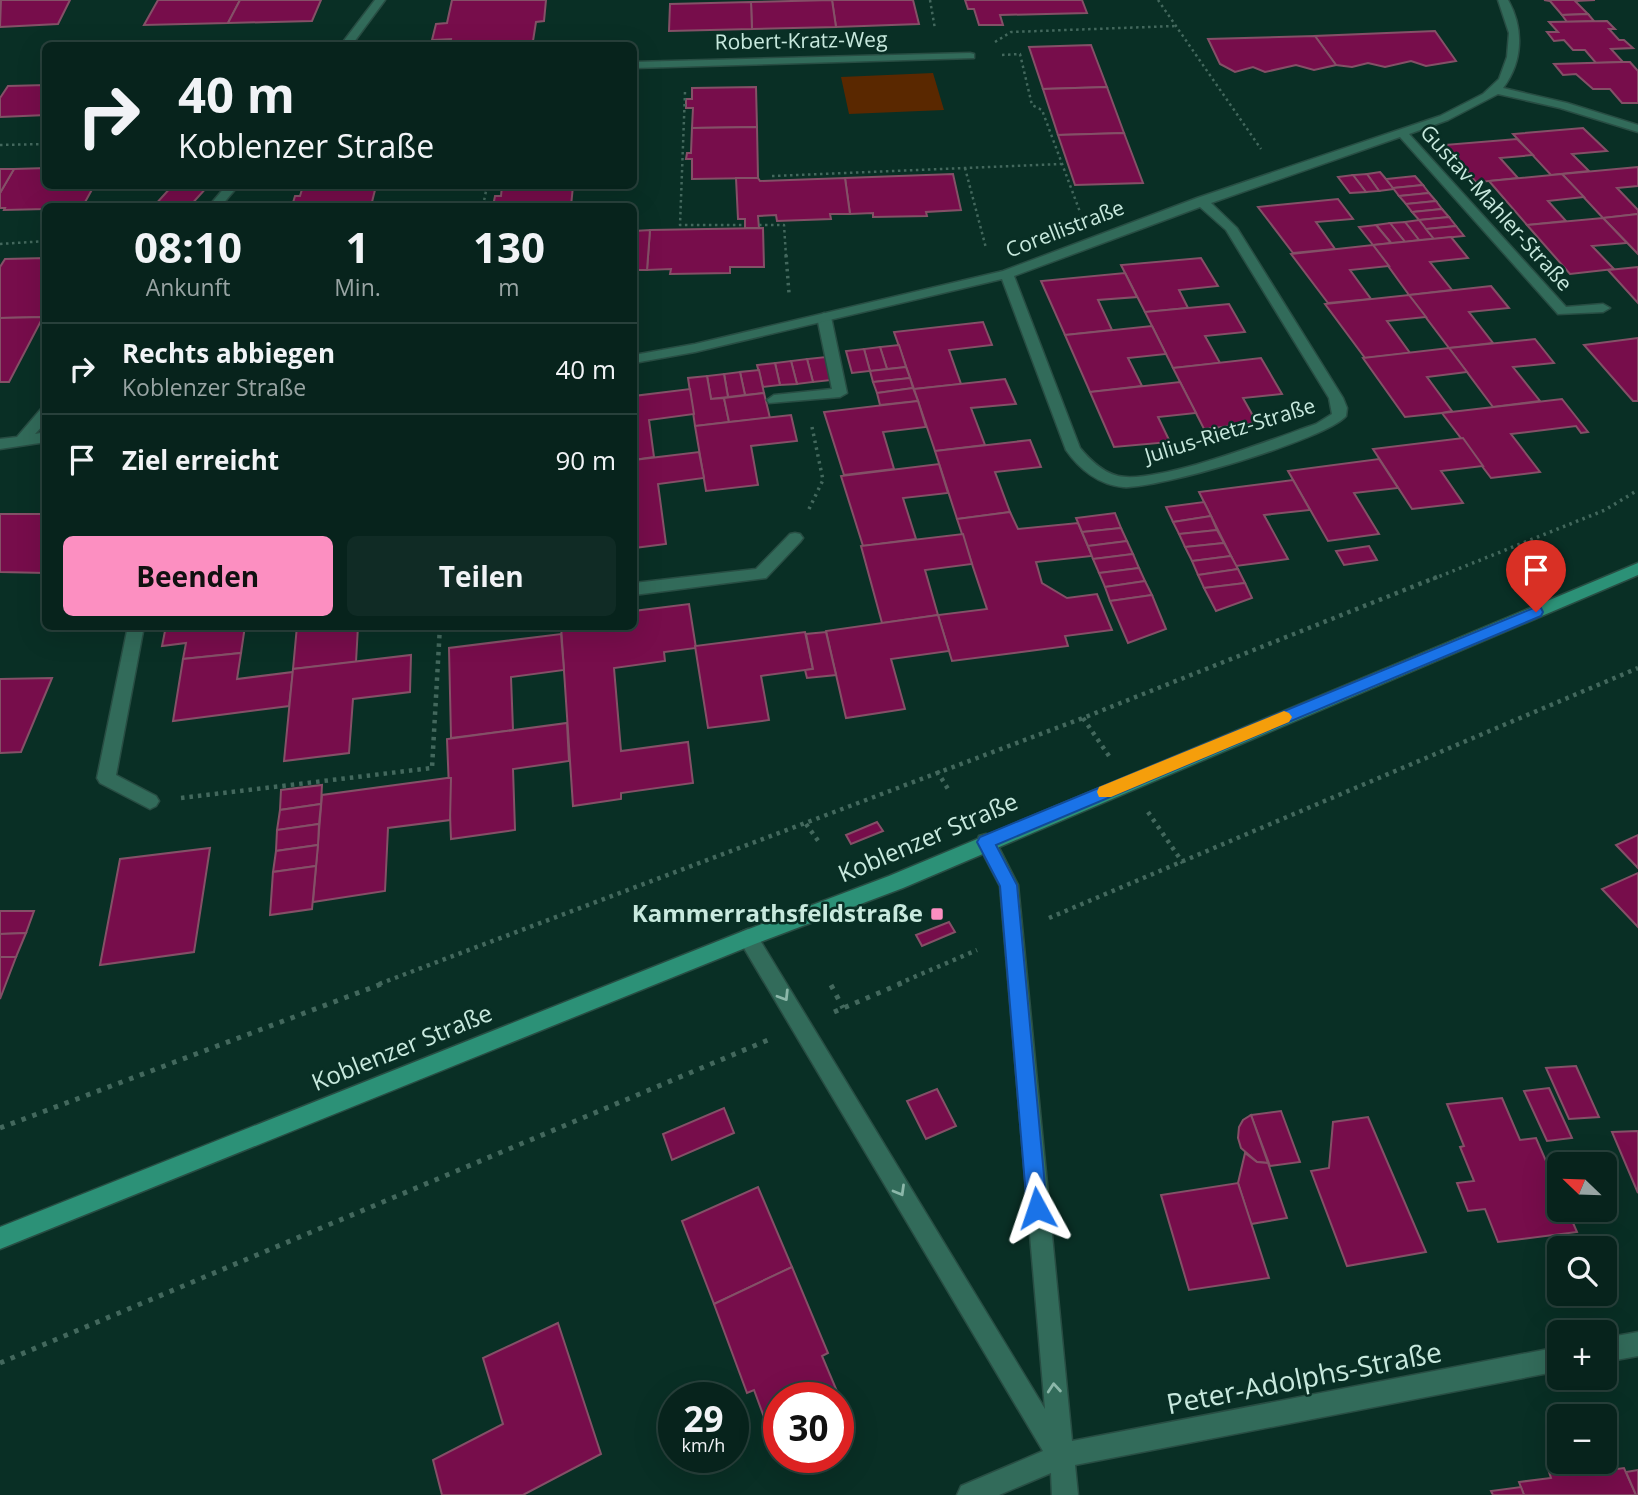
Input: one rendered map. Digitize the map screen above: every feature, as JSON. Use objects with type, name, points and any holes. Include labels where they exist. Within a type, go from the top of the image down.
[{"type":"main road","name":"Koblenzer Straße","points":[[0,1238],[748,938],[897,882],[986,842],[1638,569]]},
{"type":"street","points":[[348,42],[380,0]]},
{"type":"street","points":[[1503,0],[1515,25],[1511,62],[1497,90],[1563,105],[1638,129]]},
{"type":"street","name":"Robert-Kratz-Weg","points":[[637,65],[970,56]]},
{"type":"street","name":"Corellistraße","points":[[637,358],[695,348],[1001,275],[1201,201],[1444,118],[1497,90]]},
{"type":"street","name":"Gustav-Mahler-Straße","points":[[1402,133],[1563,311],[1602,308]]},
{"type":"street","points":[[218,203],[229,189]]},
{"type":"street","name":"Julius-Rietz-Straße","points":[[1001,275],[1073,450],[1094,473],[1123,483],[1166,477],[1333,421],[1339,416],[1340,408],[1336,398],[1231,228],[1201,201]]},
{"type":"street","points":[[774,400],[840,393],[824,317]]},
{"type":"street","points":[[23,439],[42,417]]},
{"type":"street","points":[[0,444],[42,437]]},
{"type":"street","points":[[637,589],[760,574],[794,538]]},
{"type":"street","points":[[134,630],[106,778],[150,801]]},
{"type":"street","points":[[986,842],[1009,885],[1065,1495]]},
{"type":"street","points":[[748,938],[1060,1456]]},
{"type":"street","points":[[1617,1348],[1638,1344]]},
{"type":"street","name":"Peter-Adolphs-Straße","points":[[970,1495],[1060,1456],[1547,1361]]},
{"type":"path","points":[[1158,0],[1279,175]]},
{"type":"path","points":[[970,56],[1011,32],[1176,26]]},
{"type":"path","points":[[970,56],[1020,54],[1032,106],[1042,110],[1091,241]]},
{"type":"path","points":[[686,64],[680,225],[744,225]]},
{"type":"path","points":[[0,145],[42,144]]},
{"type":"path","points":[[772,176],[1061,164]]},
{"type":"path","points":[[965,168],[1001,275]]},
{"type":"path","points":[[759,225],[784,225],[791,325]]},
{"type":"path","points":[[0,244],[42,241]]},
{"type":"path","points":[[794,538],[823,480],[805,397]]},
{"type":"path","points":[[0,1128],[1096,713],[1605,510],[1638,490]]},
{"type":"path","points":[[150,801],[432,768],[440,630]]},
{"type":"path","points":[[0,1363],[803,1026],[1012,933],[1183,863],[1209,849],[1638,668]]},
{"type":"path","points":[[937,771],[948,789]]},
{"type":"path","points":[[806,824],[819,842]]},
{"type":"path","points":[[831,985],[843,1008]]},
{"type":"shaded area","points":[[933,73],[944,110],[849,114],[841,77]]},
{"type":"building","points":[[1,0],[70,0],[58,24],[0,27]]},
{"type":"building","points":[[158,0],[240,0],[228,23],[144,25]]},
{"type":"building","points":[[240,0],[321,0],[312,21],[228,23]]},
{"type":"building","points":[[452,0],[546,0],[544,21],[536,22],[533,41],[432,40],[436,24],[447,23]]},
{"type":"building","points":[[832,0],[913,0],[919,24],[836,27]]},
{"type":"building","points":[[832,0],[836,27],[752,29],[751,2]]},
{"type":"building","points":[[965,0],[1082,0],[1087,13],[1000,15],[1003,25],[979,25],[974,9],[968,9]]},
{"type":"building","points":[[1544,0],[1595,0],[1575,1],[1588,14],[1562,15],[1550,1]]},
{"type":"building","points":[[751,2],[752,29],[669,31],[670,4]]},
{"type":"building","points":[[1588,14],[1594,21],[1567,22],[1562,15]]},
{"type":"building","points":[[1607,21],[1615,29],[1609,29],[1619,40],[1624,40],[1633,48],[1611,49],[1623,62],[1596,63],[1585,50],[1573,50],[1564,40],[1554,41],[1547,32],[1558,32],[1549,22]]},
{"type":"building","points":[[1435,31],[1456,61],[1426,66],[1411,61],[1385,67],[1368,63],[1352,67],[1336,65],[1315,36]]},
{"type":"building","points":[[1315,36],[1336,65],[1314,70],[1296,65],[1265,72],[1253,67],[1235,72],[1220,64],[1208,39]]},
{"type":"building","points":[[1091,45],[1107,87],[1043,89],[1029,47]]},
{"type":"building","points":[[1630,62],[1638,71],[1638,103],[1622,103],[1610,89],[1593,89],[1576,74],[1563,75],[1554,64]]},
{"type":"building","points":[[42,85],[42,115],[0,117],[0,98],[8,86]]},
{"type":"building","points":[[756,87],[757,127],[692,128],[693,108],[686,108],[686,99],[692,99],[692,88]]},
{"type":"building","points":[[1107,87],[1124,133],[1058,135],[1043,89]]},
{"type":"building","points":[[757,127],[758,178],[692,179],[692,159],[686,159],[687,153],[691,153],[692,128]]},
{"type":"building","points":[[1583,128],[1607,151],[1572,154],[1589,171],[1551,175],[1513,134]]},
{"type":"building","points":[[1124,133],[1143,183],[1075,185],[1058,135]]},
{"type":"building","points":[[1517,139],[1533,155],[1500,158],[1518,178],[1489,181],[1476,182],[1444,145]]},
{"type":"building","points":[[1638,167],[1638,186],[1617,188],[1638,210],[1638,214],[1603,218],[1562,174]]},
{"type":"building","points":[[42,168],[42,189],[92,189],[85,203],[42,203],[42,209],[4,210],[5,208],[0,208],[0,193],[14,169]]},
{"type":"building","points":[[0,169],[14,169],[0,193]]},
{"type":"building","points":[[1380,172],[1394,189],[1379,191],[1367,174]]},
{"type":"building","points":[[953,174],[961,210],[926,212],[927,216],[873,217],[873,213],[850,214],[845,178]]},
{"type":"building","points":[[1367,174],[1379,191],[1366,192],[1353,175]]},
{"type":"building","points":[[1562,174],[1584,197],[1548,201],[1566,221],[1527,225],[1489,181]]},
{"type":"building","points":[[1353,175],[1366,192],[1350,193],[1338,177]]},
{"type":"building","points":[[1415,176],[1423,185],[1393,188],[1386,179]]},
{"type":"building","points":[[736,178],[758,178],[760,181],[845,178],[850,214],[830,214],[831,219],[777,221],[776,215],[758,216],[759,228],[745,228],[745,219],[738,219]]},
{"type":"building","points":[[1423,185],[1429,193],[1399,196],[1393,188]]},
{"type":"building","points":[[169,189],[205,189],[193,203],[157,203]]},
{"type":"building","points":[[302,189],[375,189],[372,203],[293,203],[295,196],[300,196]]},
{"type":"building","points":[[502,189],[573,189],[571,203],[494,203],[495,196],[501,196]]},
{"type":"building","points":[[1429,193],[1436,201],[1406,204],[1399,196]]},
{"type":"building","points":[[1338,199],[1353,219],[1316,222],[1335,249],[1293,253],[1258,207]]},
{"type":"building","points":[[1436,201],[1442,209],[1412,212],[1406,204]]},
{"type":"building","points":[[1442,209],[1449,217],[1419,220],[1412,212]]},
{"type":"building","points":[[1638,214],[1638,254],[1603,218]]},
{"type":"building","points":[[1449,217],[1456,226],[1426,229],[1419,220]]},
{"type":"building","points":[[1603,218],[1627,243],[1592,246],[1614,269],[1570,274],[1527,225]]},
{"type":"building","points":[[1419,220],[1434,239],[1419,240],[1405,222]]},
{"type":"building","points":[[1405,222],[1419,240],[1405,242],[1390,223]]},
{"type":"building","points":[[1390,223],[1405,242],[1391,243],[1376,225]]},
{"type":"building","points":[[1376,225],[1391,243],[1373,245],[1359,227]]},
{"type":"building","points":[[1456,226],[1464,236],[1434,239],[1426,229]]},
{"type":"building","points":[[763,228],[764,267],[730,267],[730,273],[670,274],[671,269],[647,270],[650,230]]},
{"type":"building","points":[[650,230],[647,270],[637,270],[637,231]]},
{"type":"building","points":[[1451,237],[1468,258],[1430,262],[1452,290],[1409,295],[1373,245]]},
{"type":"building","points":[[1373,245],[1389,266],[1350,270],[1371,299],[1328,303],[1291,254]]},
{"type":"building","points":[[42,258],[42,317],[0,318],[0,267],[5,259]]},
{"type":"building","points":[[1201,258],[1218,286],[1179,290],[1188,308],[1145,312],[1121,265]]},
{"type":"building","points":[[1638,267],[1638,303],[1608,270]]},
{"type":"building","points":[[1125,273],[1137,297],[1098,300],[1112,330],[1065,335],[1041,281]]},
{"type":"building","points":[[1491,286],[1509,308],[1469,312],[1493,343],[1449,348],[1409,295]]},
{"type":"building","points":[[1409,295],[1426,317],[1387,321],[1410,353],[1365,358],[1325,304]]},
{"type":"building","points":[[1229,304],[1245,332],[1205,336],[1220,363],[1173,368],[1145,312]]},
{"type":"building","points":[[42,317],[9,382],[0,382],[0,318]]},
{"type":"building","points":[[983,322],[992,345],[949,350],[961,384],[914,389],[894,332]]},
{"type":"building","points":[[1152,326],[1166,354],[1128,358],[1142,386],[1090,392],[1065,335]]},
{"type":"building","points":[[1638,338],[1638,401],[1633,401],[1584,345]]},
{"type":"building","points":[[1535,339],[1554,363],[1513,367],[1540,401],[1493,407],[1449,348]]},
{"type":"building","points":[[899,345],[906,367],[887,369],[880,347]]},
{"type":"building","points":[[880,347],[887,369],[870,371],[864,349]]},
{"type":"building","points":[[1449,348],[1467,372],[1427,377],[1452,411],[1442,413],[1405,417],[1363,358]]},
{"type":"building","points":[[864,349],[870,371],[852,373],[846,351]]},
{"type":"building","points":[[826,357],[832,380],[813,382],[807,359]]},
{"type":"building","points":[[1261,358],[1282,394],[1243,398],[1257,423],[1204,429],[1173,368]]},
{"type":"building","points":[[807,359],[813,382],[797,384],[791,361]]},
{"type":"building","points":[[791,361],[797,384],[780,385],[775,363]]},
{"type":"building","points":[[775,363],[780,385],[763,387],[757,365]]},
{"type":"building","points":[[906,367],[910,378],[873,382],[870,371]]},
{"type":"building","points":[[759,370],[764,393],[745,395],[740,372]]},
{"type":"building","points":[[740,372],[745,395],[728,397],[724,374]]},
{"type":"building","points":[[724,374],[728,397],[711,399],[707,376]]},
{"type":"building","points":[[707,376],[711,399],[724,398],[729,422],[695,426],[688,378]]},
{"type":"building","points":[[910,378],[913,388],[877,393],[873,382]]},
{"type":"building","points":[[1005,379],[1016,404],[971,408],[985,445],[935,451],[914,389]]},
{"type":"building","points":[[1180,382],[1196,413],[1158,417],[1170,442],[1114,447],[1090,392]]},
{"type":"building","points":[[913,388],[918,401],[880,405],[877,393]]},
{"type":"building","points":[[690,389],[694,414],[649,420],[654,457],[637,460],[637,396]]},
{"type":"building","points":[[764,393],[770,418],[729,422],[724,398]]},
{"type":"building","points":[[1562,399],[1588,432],[1581,433],[1576,426],[1511,434],[1540,472],[1491,478],[1442,413]]},
{"type":"building","points":[[918,401],[926,427],[883,432],[894,469],[844,475],[824,412]]},
{"type":"building","points":[[791,415],[797,441],[751,446],[758,485],[706,491],[695,426]]},
{"type":"building","points":[[1463,438],[1483,466],[1441,471],[1463,503],[1412,509],[1373,449]]},
{"type":"building","points":[[1030,440],[1041,467],[995,472],[1010,512],[957,519],[935,451]]},
{"type":"building","points":[[699,452],[704,478],[658,484],[666,544],[637,548],[637,460]]},
{"type":"building","points":[[1379,459],[1398,488],[1354,493],[1379,534],[1328,541],[1288,471]]},
{"type":"building","points":[[939,464],[948,493],[903,498],[916,539],[863,546],[841,476]]},
{"type":"building","points":[[1293,480],[1310,510],[1264,515],[1288,559],[1236,566],[1199,492]]},
{"type":"building","points":[[1204,502],[1211,516],[1173,522],[1166,507]]},
{"type":"building","points":[[1010,512],[1018,529],[1078,523],[1092,556],[1036,562],[1042,583],[1067,598],[1097,594],[1112,630],[1065,636],[1068,646],[952,661],[938,615],[987,609],[957,519]]},
{"type":"building","points":[[1115,513],[1121,528],[1082,532],[1076,518]]},
{"type":"building","points":[[0,514],[42,514],[42,573],[0,572]]},
{"type":"building","points":[[1211,516],[1217,530],[1179,534],[1173,522]]},
{"type":"building","points":[[1121,528],[1127,541],[1088,546],[1082,532]]},
{"type":"building","points":[[1217,530],[1224,543],[1185,547],[1179,534]]},
{"type":"building","points":[[963,534],[972,564],[925,570],[938,615],[882,623],[861,546]]},
{"type":"building","points":[[1127,541],[1133,554],[1093,559],[1088,546]]},
{"type":"building","points":[[1224,543],[1231,556],[1192,561],[1185,547]]},
{"type":"building","points":[[1369,546],[1377,560],[1344,565],[1336,551]]},
{"type":"building","points":[[1133,554],[1139,568],[1099,573],[1093,559]]},
{"type":"building","points":[[1231,556],[1238,569],[1198,575],[1192,561]]},
{"type":"building","points":[[1139,568],[1145,581],[1105,587],[1099,573]]},
{"type":"building","points":[[1238,569],[1245,583],[1204,588],[1198,575]]},
{"type":"building","points":[[1145,581],[1152,595],[1110,601],[1105,587]]},
{"type":"building","points":[[1245,583],[1252,598],[1216,611],[1204,588]]},
{"type":"building","points":[[1152,595],[1166,629],[1128,643],[1110,601]]},
{"type":"building","points":[[689,604],[696,648],[664,652],[665,661],[614,668],[621,751],[688,742],[693,783],[621,793],[621,799],[573,806],[561,630],[637,630],[637,611]]},
{"type":"building","points":[[938,615],[949,651],[891,659],[905,709],[846,718],[826,631]]},
{"type":"building","points":[[165,630],[244,630],[241,653],[183,659],[186,643],[162,646]]},
{"type":"building","points":[[297,630],[358,630],[356,662],[293,669]]},
{"type":"building","points":[[805,632],[813,669],[761,676],[769,720],[708,728],[695,646]]},
{"type":"building","points":[[826,632],[836,675],[807,678],[805,670],[813,669],[806,634]]},
{"type":"building","points":[[561,634],[564,670],[511,677],[513,730],[451,738],[449,648]]},
{"type":"building","points":[[241,653],[237,679],[293,672],[289,706],[173,721],[183,659]]},
{"type":"building","points":[[411,655],[410,692],[353,699],[349,753],[284,761],[293,669]]},
{"type":"building","points":[[52,678],[21,752],[0,753],[0,679]]},
{"type":"building","points":[[567,723],[569,761],[513,769],[515,830],[451,839],[447,739]]},
{"type":"building","points":[[451,778],[450,820],[388,828],[385,891],[313,902],[322,795]]},
{"type":"building","points":[[322,785],[321,804],[280,810],[281,790]]},
{"type":"building","points":[[321,804],[319,824],[277,830],[280,810]]},
{"type":"building","points":[[877,822],[883,831],[851,844],[846,835]]},
{"type":"building","points":[[319,824],[318,845],[276,851],[277,830]]},
{"type":"building","points":[[1638,835],[1638,868],[1616,845]]},
{"type":"building","points":[[318,845],[316,866],[273,872],[276,851]]},
{"type":"building","points":[[210,848],[194,952],[100,965],[120,859]]},
{"type":"building","points":[[316,866],[312,909],[270,915],[273,872]]},
{"type":"building","points":[[1638,873],[1638,927],[1602,889]]},
{"type":"building","points":[[0,911],[34,911],[26,933],[0,934]]},
{"type":"building","points":[[949,922],[955,932],[922,946],[916,935]]},
{"type":"building","points":[[26,933],[16,957],[0,957],[0,934]]},
{"type":"building","points":[[0,957],[16,957],[0,999]]},
{"type":"building","points":[[1576,1066],[1599,1117],[1569,1119],[1546,1068]]},
{"type":"building","points":[[1549,1088],[1572,1138],[1547,1141],[1524,1091]]},
{"type":"building","points":[[937,1089],[956,1126],[926,1139],[907,1101]]},
{"type":"building","points":[[1502,1098],[1520,1140],[1536,1138],[1547,1163],[1547,1222],[1573,1222],[1577,1232],[1498,1242],[1485,1209],[1468,1211],[1457,1183],[1474,1181],[1460,1147],[1464,1146],[1447,1104]]},
{"type":"building","points":[[724,1108],[734,1133],[672,1160],[663,1134]]},
{"type":"building","points":[[1281,1111],[1300,1162],[1270,1166],[1251,1115]]},
{"type":"building","points":[[1251,1115],[1268,1163],[1257,1162],[1241,1148],[1239,1127],[1243,1120]]},
{"type":"building","points":[[1368,1117],[1426,1252],[1347,1266],[1311,1171],[1329,1168],[1333,1122]]},
{"type":"building","points":[[1638,1131],[1638,1193],[1612,1132]]},
{"type":"building","points":[[1245,1153],[1257,1162],[1268,1163],[1287,1218],[1251,1224],[1238,1183]]},
{"type":"building","points":[[1238,1183],[1269,1278],[1189,1290],[1161,1195]]},
{"type":"building","points":[[758,1187],[792,1267],[714,1304],[682,1221]]},
{"type":"building","points":[[792,1267],[828,1353],[822,1356],[833,1382],[763,1382],[763,1414],[754,1390],[749,1392],[749,1382],[743,1382],[714,1304]]},
{"type":"building","points":[[558,1323],[601,1454],[523,1495],[442,1495],[433,1460],[503,1424],[483,1358]]},
{"type":"building","points":[[1624,1468],[1636,1495],[1524,1495],[1519,1482],[1551,1478],[1550,1474],[1617,1474],[1617,1469]]},
{"type":"building","points":[[1638,1470],[1638,1495],[1636,1495],[1626,1472]]},
{"type":"building","points":[[1521,1487],[1524,1495],[1493,1495],[1491,1491]]},
{"type":"slow traffic","points":[[1105,792],[1284,717]]},
{"type":"place","name":"Kammerrathsfeldstraße","points":[[937,914]]},
{"type":"route","points":[[1037,1208],[1009,885],[986,842],[1536,612]]}]
